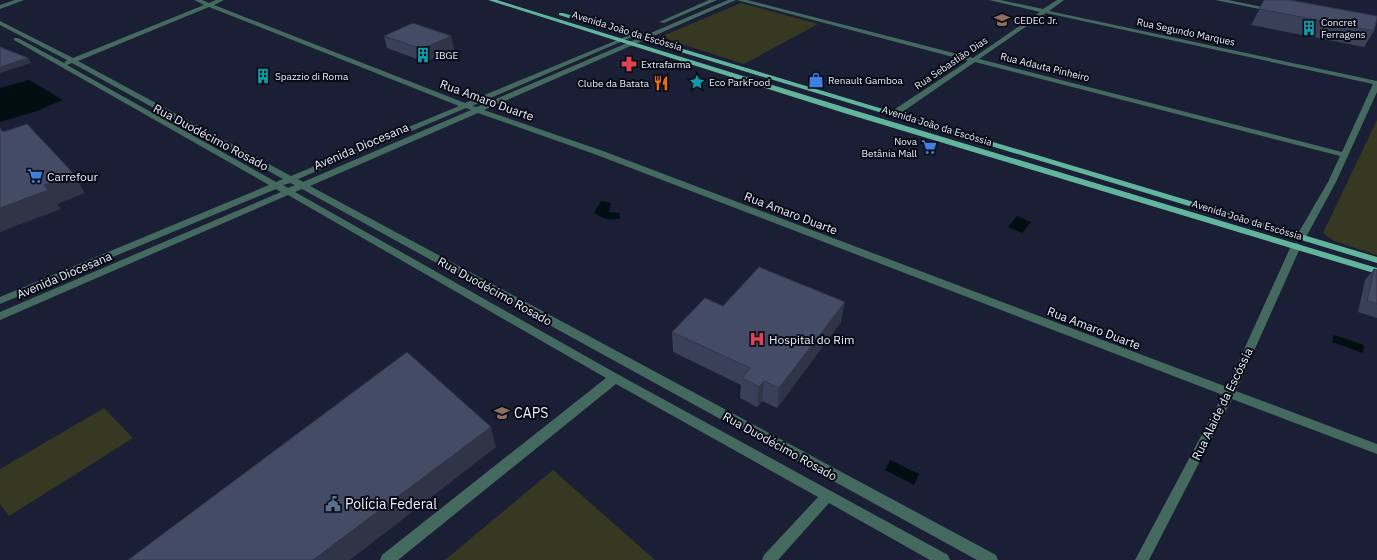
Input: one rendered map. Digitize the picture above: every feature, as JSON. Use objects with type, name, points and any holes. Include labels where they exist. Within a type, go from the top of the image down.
[{"type":"main road","name":"Avenida João da Escóssia","points":[[491,0],[621,40],[631,39]]},
{"type":"main road","name":"Avenida João da Escóssia","points":[[513,0],[847,111],[1299,241],[1377,260]]},
{"type":"main road","name":"Avenida João da Escóssia","points":[[642,35],[892,115],[1299,241],[1377,271]]},
{"type":"street","points":[[0,7],[21,0]]},
{"type":"street","name":"Rua Amaro Duarte","points":[[197,0],[466,106],[607,156],[1377,449]]},
{"type":"street","points":[[63,65],[221,0]]},
{"type":"street","points":[[656,25],[714,0]]},
{"type":"street","name":"Avenida Diocesana","points":[[0,316],[478,110],[631,39],[733,0]]},
{"type":"street","name":"Rua Adauta Pinheiro","points":[[740,0],[1345,155]]},
{"type":"street","name":"Rua Segundo Marques","points":[[992,0],[1377,84]]},
{"type":"street","name":"Rua Sebastião Dias","points":[[892,115],[1061,0]]},
{"type":"street","points":[[1218,0],[1280,11]]},
{"type":"street","name":"Rua Duodécimo Rosado","points":[[0,23],[991,560]]},
{"type":"street","name":"Rua Duodécimo Rosado","points":[[0,30],[443,279],[615,378],[943,560]]},
{"type":"street","name":"Avenida Diocesana","points":[[0,301],[621,40]]},
{"type":"street","name":"Rua Alaide da Escóssia","points":[[1142,560],[1230,392],[1299,241],[1332,182],[1377,84]]},
{"type":"street","points":[[387,560],[615,378]]},
{"type":"street","points":[[770,560],[828,495]]},
{"type":"green space","points":[[741,3],[818,24],[744,64],[660,37]]},
{"type":"green space","points":[[1377,120],[1377,255],[1334,241],[1323,233]]},
{"type":"green space","points":[[104,408],[133,438],[9,516],[0,504],[0,469]]},
{"type":"green space","points":[[553,470],[655,560],[445,560]]},
{"type":"shaded area","points":[[29,80],[63,100],[37,111],[0,122],[0,88]]},
{"type":"shaded area","points":[[601,201],[611,203],[609,212],[619,213],[620,218],[603,218],[594,213]]},
{"type":"shaded area","points":[[1017,216],[1031,222],[1022,233],[1008,227]]},
{"type":"shaded area","points":[[1334,335],[1364,345],[1363,353],[1332,342]]},
{"type":"shaded area","points":[[890,460],[919,474],[914,485],[885,470]]},
{"type":"building","points":[[1264,0],[1290,0],[1377,16],[1377,19],[1374,31],[1259,9]]},
{"type":"building","points":[[413,23],[451,36],[422,49],[384,36]]},
{"type":"building","points":[[0,47],[28,58],[0,67]]},
{"type":"building","name":"Carrefour","points":[[27,124],[74,174],[44,185],[48,190],[0,208],[0,128],[3,132]]},
{"type":"building","name":"Hospital do Rim","points":[[759,267],[845,302],[779,388],[764,381],[759,387],[742,378],[750,368],[672,332],[705,298],[723,306]]},
{"type":"building","points":[[1374,269],[1377,270],[1377,304],[1367,301]]},
{"type":"building","name":"Polícia Federal","points":[[407,352],[491,427],[313,560],[128,560]]},
{"type":"place","name":"CEDEC Jr.","points":[[1002,20]]},
{"type":"place","name":"Concret Ferragens","points":[[1309,28]]},
{"type":"place","name":"IBGE","points":[[423,55]]},
{"type":"place","name":"Extrafarma","points":[[629,64]]},
{"type":"place","name":"Spazzio di Roma","points":[[263,76]]},
{"type":"place","name":"Renault Gamboa","points":[[816,80]]},
{"type":"place","name":"Eco ParkFood","points":[[697,82]]},
{"type":"place","name":"Clube da Batata","points":[[661,83]]},
{"type":"place","name":"Nova Betânia Mall","points":[[929,147]]},
{"type":"place","name":"Carrefour","points":[[35,176]]},
{"type":"place","name":"Hospital do Rim","points":[[757,339]]},
{"type":"place","name":"CAPS","points":[[502,413]]},
{"type":"place","name":"Polícia Federal","points":[[333,504]]}]
